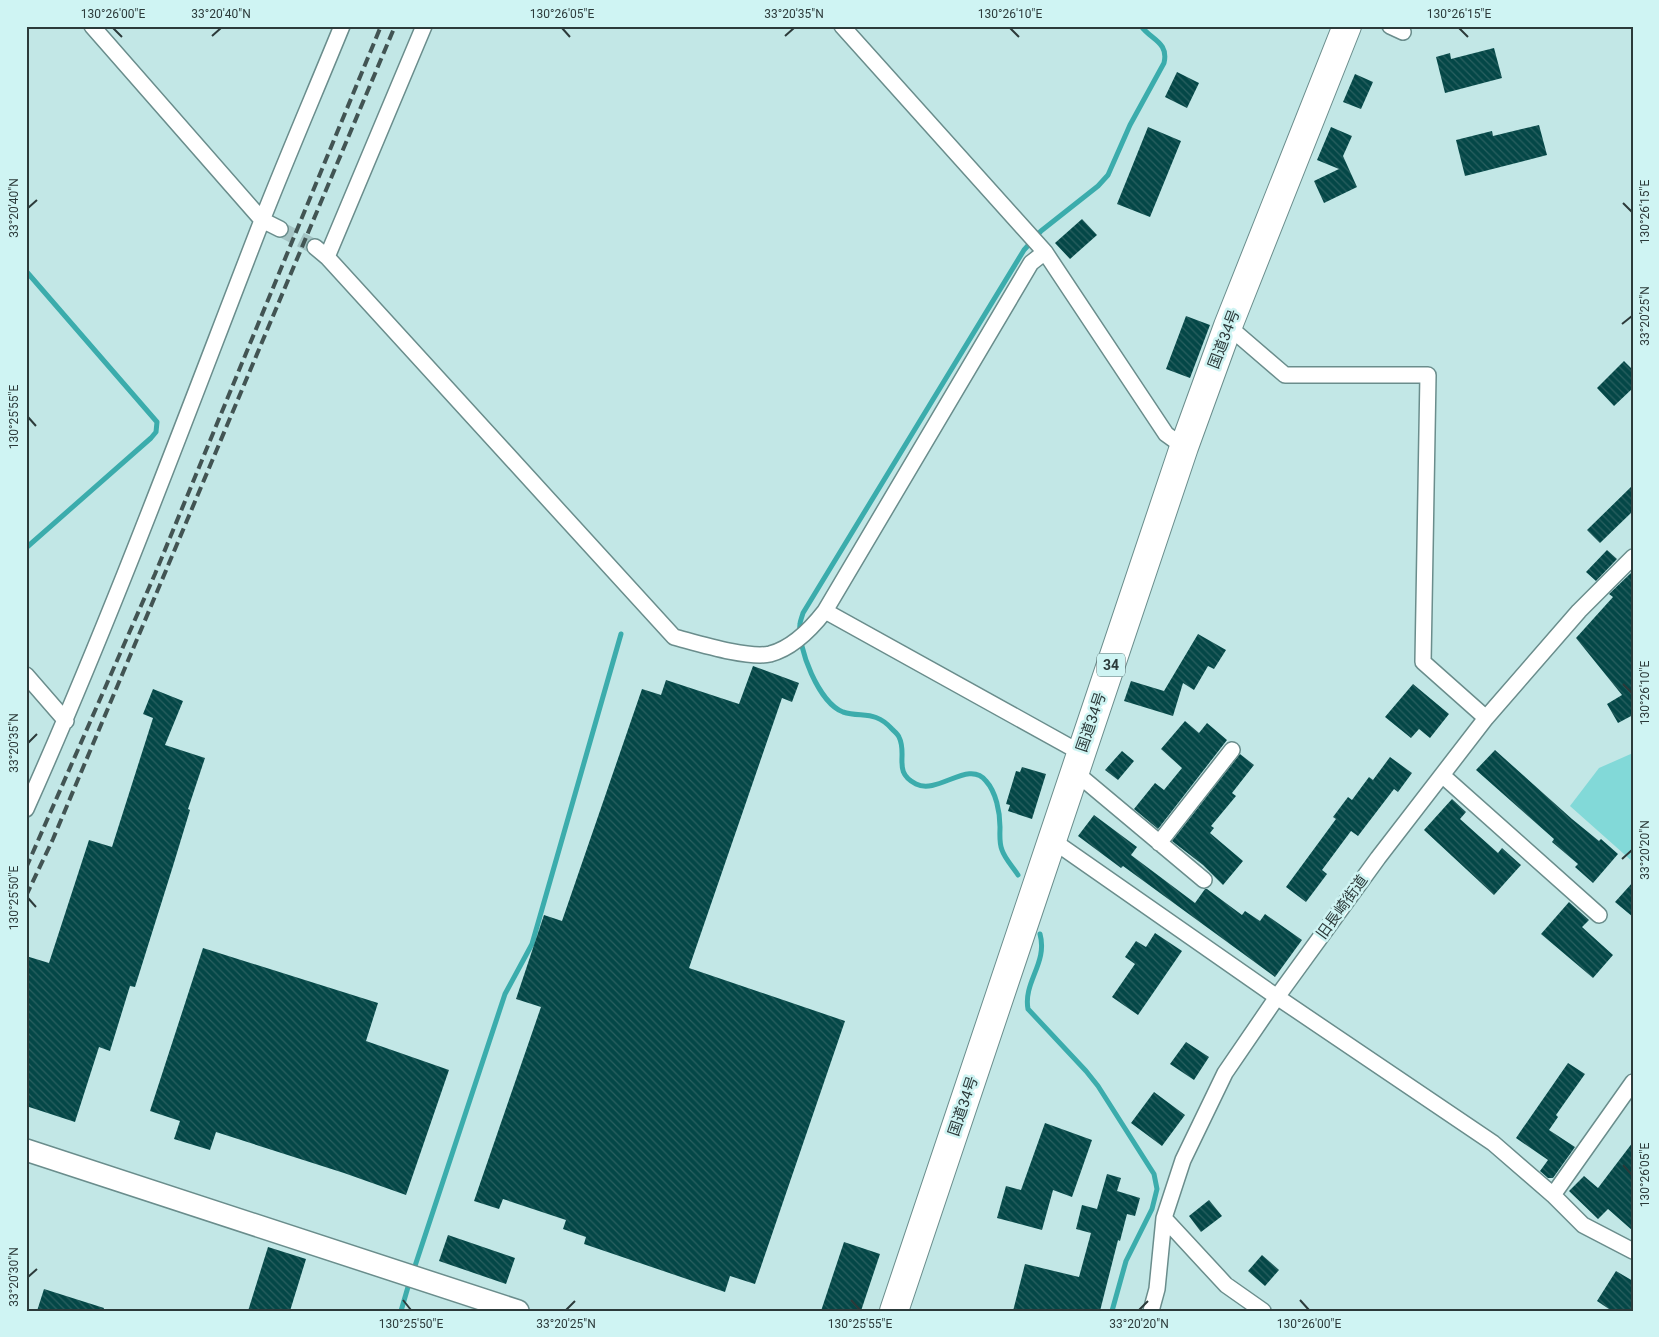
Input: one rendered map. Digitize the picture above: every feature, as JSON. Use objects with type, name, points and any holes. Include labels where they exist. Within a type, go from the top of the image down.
[{"type":"highway","name":"国道34号","points":[[894,1311],[1184,447],[1228,326],[1347,26]]},
{"type":"street","points":[[92,26],[262,220],[280,229]]},
{"type":"street","points":[[26,809],[66,721],[262,220],[342,26]]},
{"type":"street","points":[[424,26],[321,252],[674,638],[750,655],[770,654],[791,644],[809,630],[824,611],[1030,263],[1045,252]]},
{"type":"street","points":[[842,26],[1045,252],[1166,434],[1184,447]]},
{"type":"street","points":[[1228,326],[1285,375],[1428,375],[1422,662],[1486,718]]},
{"type":"street","name":"旧長崎街道","points":[[1151,1311],[1157,1289],[1164,1218],[1183,1160],[1225,1073],[1276,997],[1378,858],[1486,718],[1579,611],[1633,558]]},
{"type":"street","points":[[824,611],[1078,763],[1159,843],[1204,880]]},
{"type":"street","points":[[26,675],[66,721]]},
{"type":"street","points":[[1159,843],[1232,750]]},
{"type":"street","points":[[1442,775],[1600,914]]},
{"type":"street","points":[[1052,840],[1276,997],[1493,1143],[1553,1196],[1582,1225],[1633,1251]]},
{"type":"street","points":[[1553,1196],[1633,1082]]},
{"type":"street","points":[[26,1150],[518,1311]]},
{"type":"street","points":[[1164,1218],[1226,1285],[1263,1311]]},
{"type":"shaded area","points":[[1633,753],[1633,862],[1570,806],[1599,768]]},
{"type":"building","points":[[1494,48],[1502,78],[1445,93],[1436,57],[1450,53],[1451,59]]},
{"type":"building","points":[[1177,72],[1199,83],[1187,108],[1165,97]]},
{"type":"building","points":[[1355,74],[1373,82],[1361,109],[1343,102]]},
{"type":"building","points":[[1539,125],[1547,155],[1465,176],[1456,140],[1492,131],[1493,136]]},
{"type":"building","points":[[1148,127],[1181,141],[1150,217],[1117,204]]},
{"type":"building","points":[[1331,127],[1352,136],[1343,156],[1357,187],[1324,203],[1314,181],[1339,169],[1317,160]]},
{"type":"building","points":[[1082,219],[1097,235],[1070,259],[1055,243]]},
{"type":"building","points":[[1186,316],[1210,325],[1190,378],[1166,369]]},
{"type":"building","points":[[1624,361],[1633,370],[1633,388],[1614,406],[1597,388]]},
{"type":"building","points":[[1633,485],[1633,511],[1600,543],[1587,530]]},
{"type":"building","points":[[1607,550],[1617,559],[1596,581],[1586,572]]},
{"type":"building","points":[[1631,573],[1633,575],[1633,715],[1618,723],[1607,704],[1622,695],[1576,638],[1613,597],[1609,594]]},
{"type":"building","points":[[1198,634],[1226,650],[1214,669],[1208,666],[1194,690],[1183,683],[1173,716],[1124,701],[1131,681],[1164,691]]},
{"type":"building","points":[[753,666],[799,683],[792,702],[782,698],[689,968],[845,1021],[755,1284],[730,1276],[725,1292],[584,1244],[586,1237],[563,1229],[566,1220],[503,1199],[499,1209],[474,1201],[541,1007],[516,999],[544,915],[562,921],[642,689],[661,695],[666,680],[739,704]]},
{"type":"building","points":[[1413,684],[1449,714],[1430,738],[1419,729],[1411,738],[1385,717]]},
{"type":"building","points":[[153,689],[183,701],[165,745],[205,758],[135,987],[130,986],[110,1051],[99,1047],[75,1122],[26,1106],[26,956],[49,963],[89,840],[112,847],[153,718],[143,714]]},
{"type":"building","points":[[1185,721],[1199,733],[1207,723],[1227,740],[1158,829],[1134,809],[1155,783],[1164,790],[1182,768],[1161,749]]},
{"type":"building","points":[[1495,750],[1572,819],[1599,841],[1601,839],[1618,854],[1593,883],[1575,867],[1578,864],[1552,842],[1554,839],[1476,770]]},
{"type":"building","points":[[1122,751],[1134,761],[1118,780],[1105,770]]},
{"type":"building","points":[[1240,754],[1254,765],[1232,793],[1236,796],[1211,826],[1214,828],[1210,833],[1243,861],[1223,885],[1203,865],[1172,841]]},
{"type":"building","points":[[1390,757],[1412,773],[1398,792],[1394,789],[1358,836],[1351,831],[1322,870],[1327,874],[1306,902],[1286,887],[1336,819],[1333,817],[1348,797],[1352,800],[1369,777],[1373,780]]},
{"type":"building","points":[[1022,767],[1046,774],[1032,819],[1008,811],[1010,805],[1006,804],[1016,771],[1020,772]]},
{"type":"building","points":[[1452,799],[1466,812],[1460,819],[1498,853],[1502,848],[1521,865],[1494,895],[1424,830]]},
{"type":"building","points":[[1094,815],[1137,847],[1131,855],[1195,903],[1205,889],[1207,889],[1242,915],[1245,911],[1260,921],[1265,914],[1302,940],[1275,977],[1123,866],[1121,868],[1078,836]]},
{"type":"building","points":[[1633,882],[1633,917],[1615,902]]},
{"type":"building","points":[[1569,902],[1589,920],[1582,927],[1613,955],[1593,978],[1541,934]]},
{"type":"building","points":[[1155,933],[1182,951],[1138,1015],[1112,997],[1135,964],[1125,957],[1136,941],[1146,947]]},
{"type":"building","points":[[203,948],[378,1003],[366,1041],[449,1070],[406,1195],[216,1132],[210,1150],[174,1139],[180,1121],[150,1111]]},
{"type":"building","points":[[1186,1042],[1209,1057],[1194,1080],[1170,1064]]},
{"type":"building","points":[[1568,1063],[1585,1074],[1556,1115],[1558,1117],[1549,1130],[1575,1147],[1553,1178],[1548,1178],[1540,1171],[1548,1160],[1516,1138]]},
{"type":"building","points":[[1154,1092],[1185,1115],[1162,1146],[1131,1123]]},
{"type":"building","points":[[1045,1123],[1092,1140],[1072,1197],[1053,1190],[1042,1230],[997,1218],[1006,1186],[1021,1190]]},
{"type":"building","points":[[1633,1142],[1633,1231],[1608,1209],[1598,1219],[1569,1191],[1584,1176],[1598,1188]]},
{"type":"building","points":[[1107,1174],[1121,1178],[1117,1191],[1140,1198],[1135,1216],[1127,1214],[1120,1241],[1118,1240],[1100,1311],[1013,1311],[1025,1264],[1079,1277],[1091,1233],[1076,1229],[1082,1205],[1097,1209]]},
{"type":"building","points":[[1209,1200],[1222,1216],[1201,1232],[1189,1216]]},
{"type":"building","points":[[448,1235],[515,1258],[506,1284],[439,1261]]},
{"type":"building","points":[[844,1242],[880,1254],[861,1311],[821,1311]]},
{"type":"building","points":[[268,1247],[306,1259],[290,1311],[248,1311]]},
{"type":"building","points":[[1262,1255],[1279,1270],[1265,1286],[1248,1271]]},
{"type":"building","points":[[1616,1271],[1633,1281],[1633,1311],[1612,1311],[1597,1301]]},
{"type":"building","points":[[44,1289],[104,1308],[103,1311],[37,1311]]},
{"type":"waterway","points":[[1018,875],[1005,857],[1001,847],[998,809],[995,796],[986,781],[979,775],[971,774],[925,786],[916,784],[909,779],[902,769],[902,750],[896,733],[880,719],[850,714],[834,707],[818,687],[811,674],[802,647],[800,623],[803,613],[1024,250],[1041,231],[1098,186],[1108,175],[1130,125],[1164,63],[1165,56],[1162,46],[1141,26]]},
{"type":"waterway","points":[[26,271],[157,422],[156,432],[151,438],[26,548]]},
{"type":"waterway","points":[[413,1272],[505,994],[532,944],[621,634]]},
{"type":"waterway","points":[[1040,934],[1041,954],[1029,990],[1027,999],[1028,1009],[1098,1086],[1154,1174],[1157,1189],[1152,1209],[1126,1261],[1112,1311]]},
{"type":"waterway","points":[[401,1311],[410,1280]]},
{"type":"tunnel","points":[[280,229],[315,247]]},
{"type":"railway","points":[[26,868],[155,574],[381,26]]},
{"type":"railway","points":[[26,896],[53,839],[395,26]]}]
